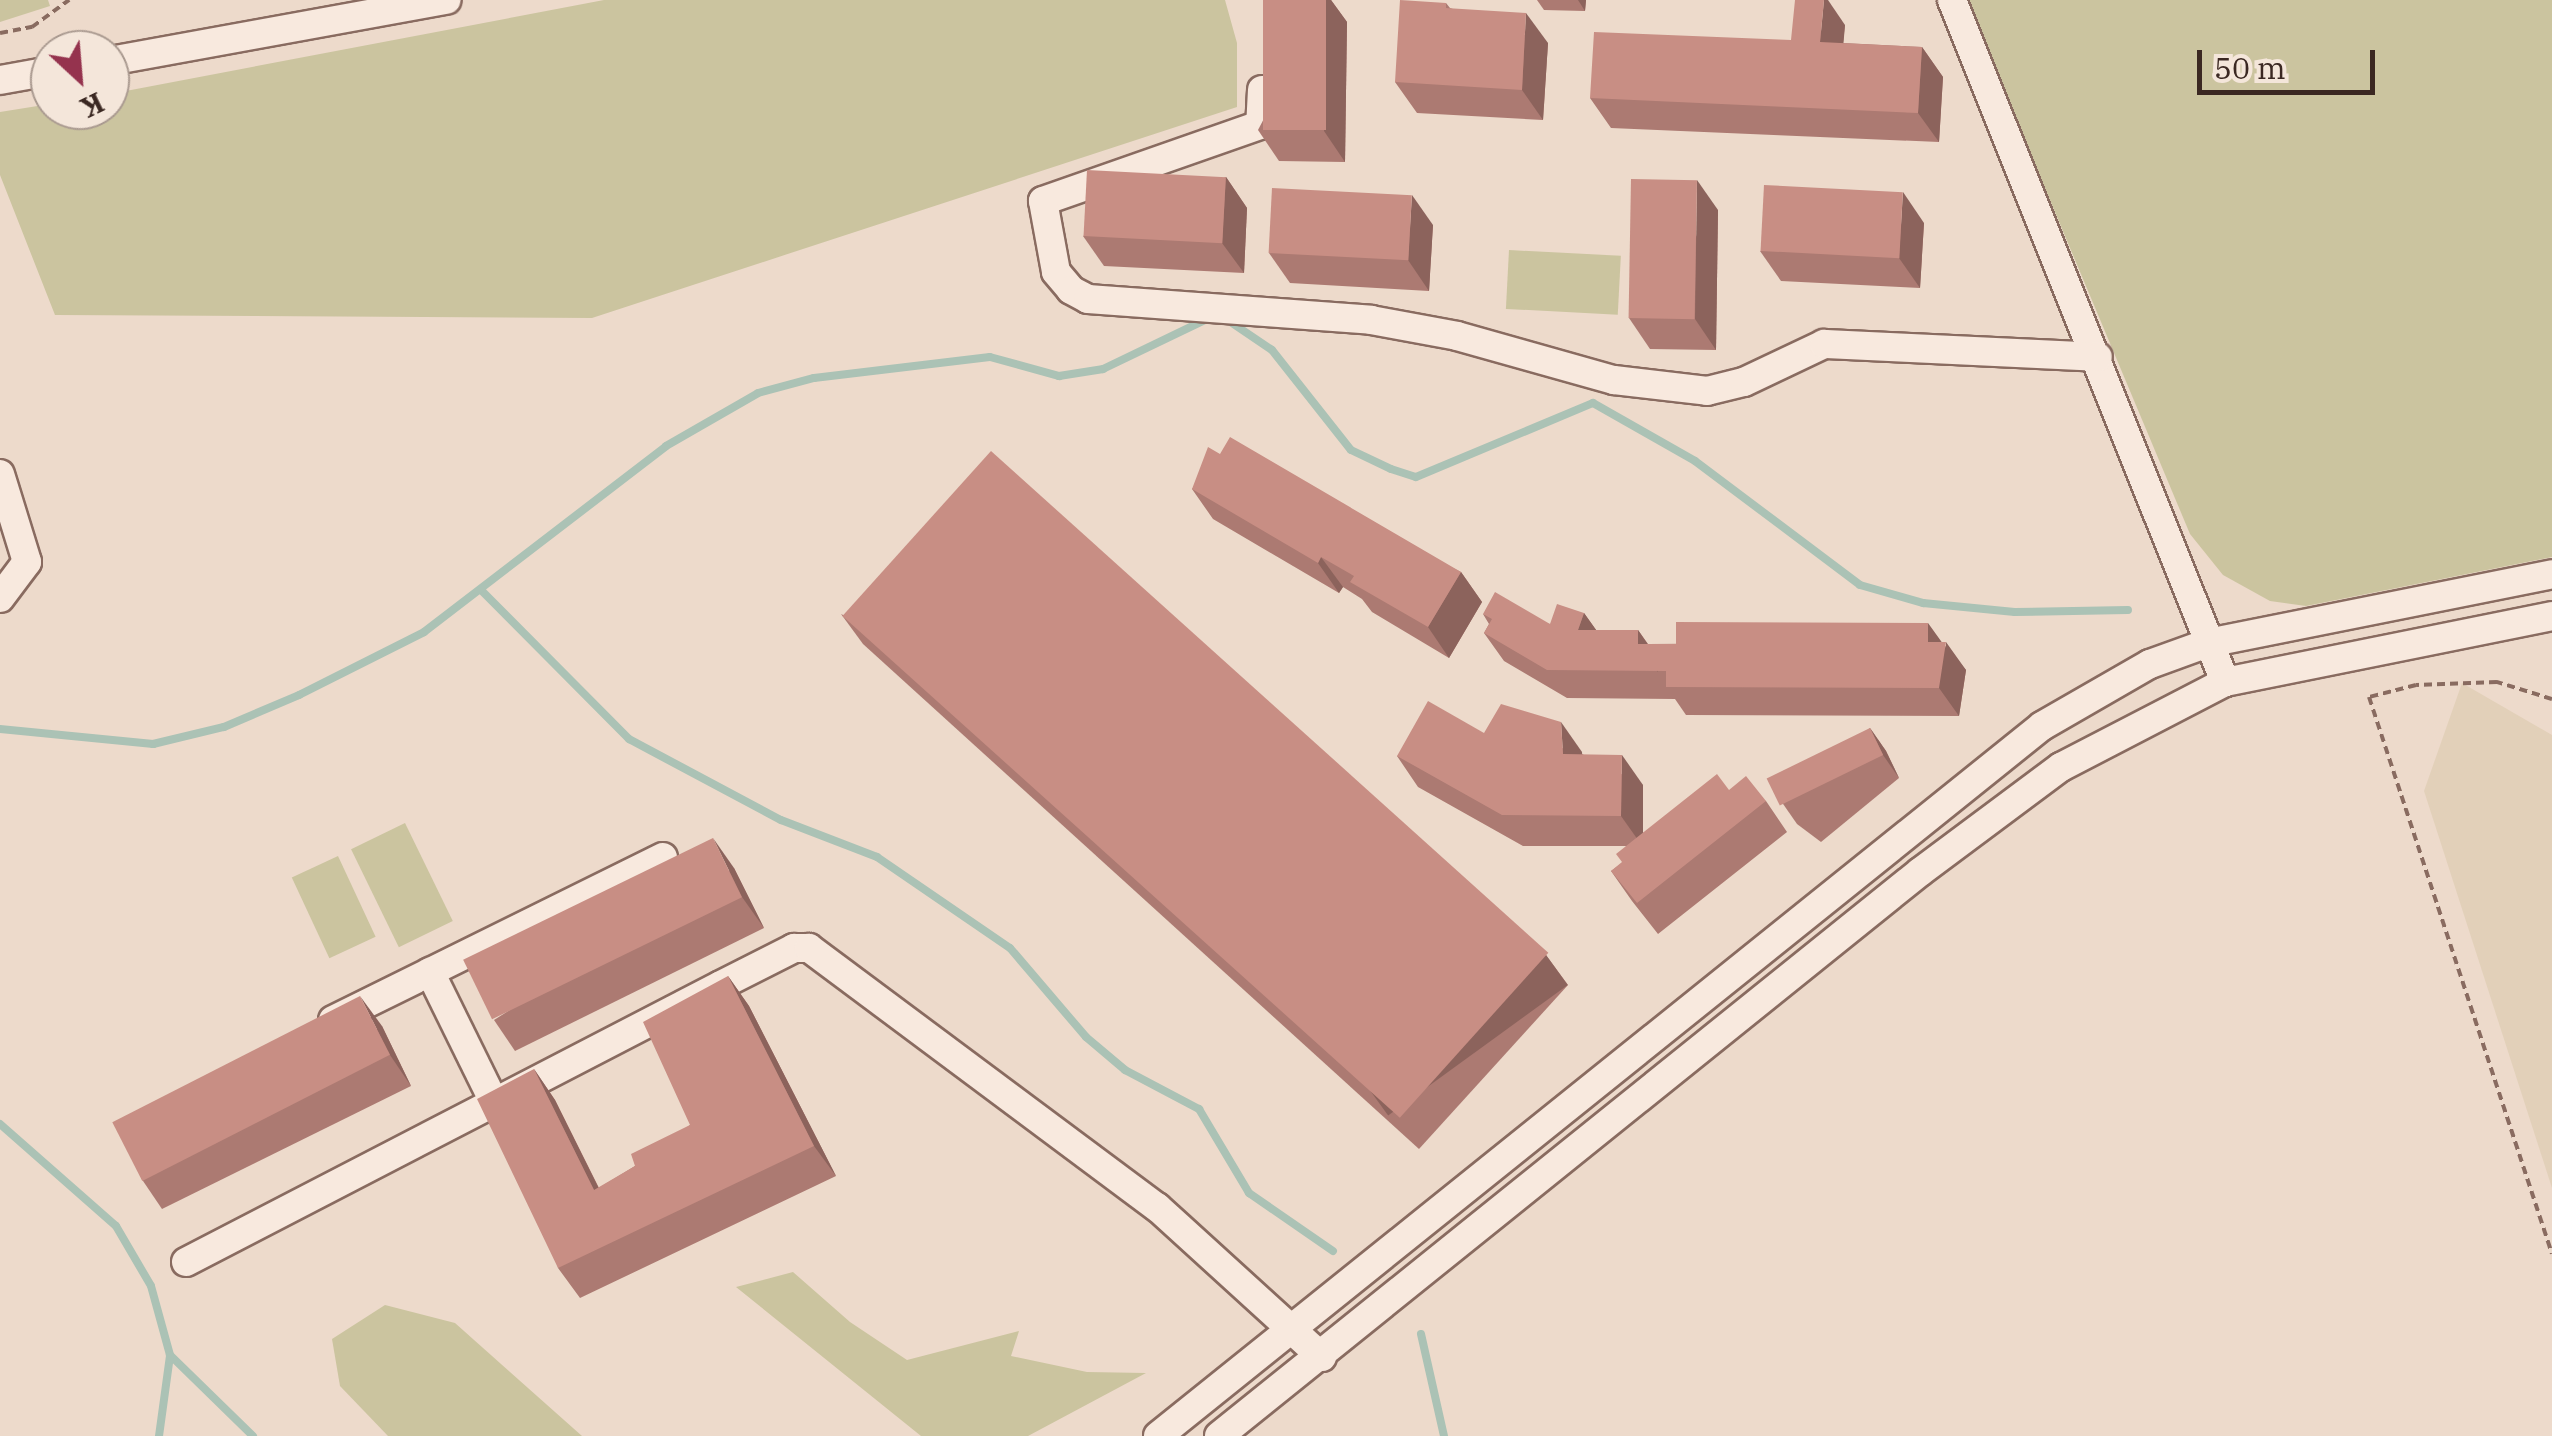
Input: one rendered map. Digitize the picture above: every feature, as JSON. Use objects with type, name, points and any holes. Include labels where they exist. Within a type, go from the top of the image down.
[{"type":"street","points":[[130,57],[448,0]]},
{"type":"street","points":[[1952,0],[2225,682]]},
{"type":"street","points":[[1265,54],[1260,124],[1043,201],[1056,272],[1071,290],[1088,299],[1371,320],[1456,336],[1614,380],[1707,390],[1744,382],[1824,344],[2098,358]]},
{"type":"street","points":[[0,80],[30,75]]},
{"type":"street","points":[[0,474],[26,562],[0,598]]},
{"type":"street","points":[[1158,1436],[1680,1022],[2042,726],[2150,664],[2208,643],[2552,574]]},
{"type":"street","points":[[1219,1436],[1322,1357],[1920,872],[2060,766],[2225,682],[2552,616]]},
{"type":"street","points":[[1893,847],[1920,872]]},
{"type":"street","points":[[305,1034],[663,857]]},
{"type":"street","points":[[186,1262],[794,948],[809,948],[1157,1207],[1322,1357]]},
{"type":"street","points":[[430,972],[494,1102]]},
{"type":"street","points":[[1680,1022],[1702,1049]]},
{"type":"path","points":[[0,33],[32,28],[69,0]]},
{"type":"path","points":[[2552,699],[2497,682],[2416,685],[2369,697],[2552,1254]]},
{"type":"shaded area","points":[[0,0],[48,0],[50,6],[0,22]]},
{"type":"shaded area","points":[[604,0],[1225,0],[1237,43],[1237,107],[592,318],[55,315],[0,175],[0,112],[30,107],[30,130],[130,130],[130,90]]},
{"type":"shaded area","points":[[1966,0],[2552,0],[2552,557],[2306,606],[2270,601],[2223,575],[2190,534]]},
{"type":"shaded area","points":[[1509,250],[1621,256],[1618,315],[1506,309]]},
{"type":"shaded area","points":[[2462,683],[2552,735],[2552,1188],[2424,791]]},
{"type":"shaded area","points":[[405,823],[453,921],[399,947],[351,849]]},
{"type":"shaded area","points":[[338,856],[376,937],[329,958],[292,878]]},
{"type":"shaded area","points":[[793,1272],[850,1322],[907,1360],[1019,1331],[1011,1356],[1087,1372],[1146,1373],[1028,1436],[921,1436],[736,1287]]},
{"type":"shaded area","points":[[385,1305],[455,1323],[582,1436],[388,1436],[340,1386],[332,1339]]},
{"type":"building","points":[[1263,0],[1326,0],[1326,130],[1263,130]]},
{"type":"building","points":[[1400,0],[1446,3],[1446,8],[1526,13],[1522,90],[1395,82]]},
{"type":"building","points":[[1795,0],[1824,0],[1820,42],[1922,47],[1918,113],[1590,98],[1594,32],[1791,40]]},
{"type":"building","points":[[1087,170],[1226,177],[1222,243],[1084,236]]},
{"type":"building","points":[[1631,179],[1697,180],[1695,319],[1629,318]]},
{"type":"building","points":[[1764,185],[1903,192],[1899,258],[1761,251]]},
{"type":"building","points":[[1272,188],[1412,195],[1408,260],[1269,253]]},
{"type":"building","points":[[1230,437],[1461,572],[1428,627],[1350,582],[1354,576],[1321,557],[1318,563],[1192,489],[1208,447],[1220,454]]},
{"type":"building","points":[[991,451],[1548,953],[1400,1118],[842,616]]},
{"type":"building","points":[[1495,592],[1550,624],[1557,604],[1584,613],[1578,630],[1638,630],[1638,644],[1676,644],[1676,622],[1928,623],[1928,642],[1946,642],[1939,688],[1666,687],[1666,671],[1547,670],[1484,633],[1492,619],[1483,614]]},
{"type":"building","points":[[1428,701],[1484,733],[1501,704],[1561,722],[1563,754],[1622,755],[1621,816],[1502,815],[1397,756]]},
{"type":"building","points":[[1870,728],[1883,755],[1780,805],[1767,778]]},
{"type":"building","points":[[1717,774],[1729,790],[1746,776],[1766,801],[1637,903],[1611,871],[1622,862],[1616,854]]},
{"type":"building","points":[[713,838],[742,897],[492,1019],[463,960]]},
{"type":"building","points":[[728,976],[814,1146],[558,1268],[477,1099],[534,1069],[594,1190],[635,1166],[631,1154],[690,1125],[643,1022]]},
{"type":"building","points":[[360,996],[390,1055],[142,1181],[112,1122]]},
{"type":"waterway","points":[[0,729],[153,744],[224,727],[299,695],[424,632],[666,446],[758,393],[814,378],[990,357],[1059,376],[1103,369],[1209,318]]},
{"type":"waterway","points":[[1232,323],[1272,350],[1351,450],[1391,469],[1416,477],[1593,403],[1695,461],[1860,585],[1923,603],[2015,612],[2128,610]]},
{"type":"waterway","points":[[482,591],[629,739],[781,820],[877,857],[1010,948],[1086,1037],[1125,1070],[1199,1109],[1249,1193],[1333,1251]]},
{"type":"waterway","points":[[0,1124],[116,1226],[151,1286],[170,1355],[253,1436]]},
{"type":"waterway","points":[[1421,1334],[1444,1436]]},
{"type":"waterway","points":[[159,1436],[170,1356]]}]
